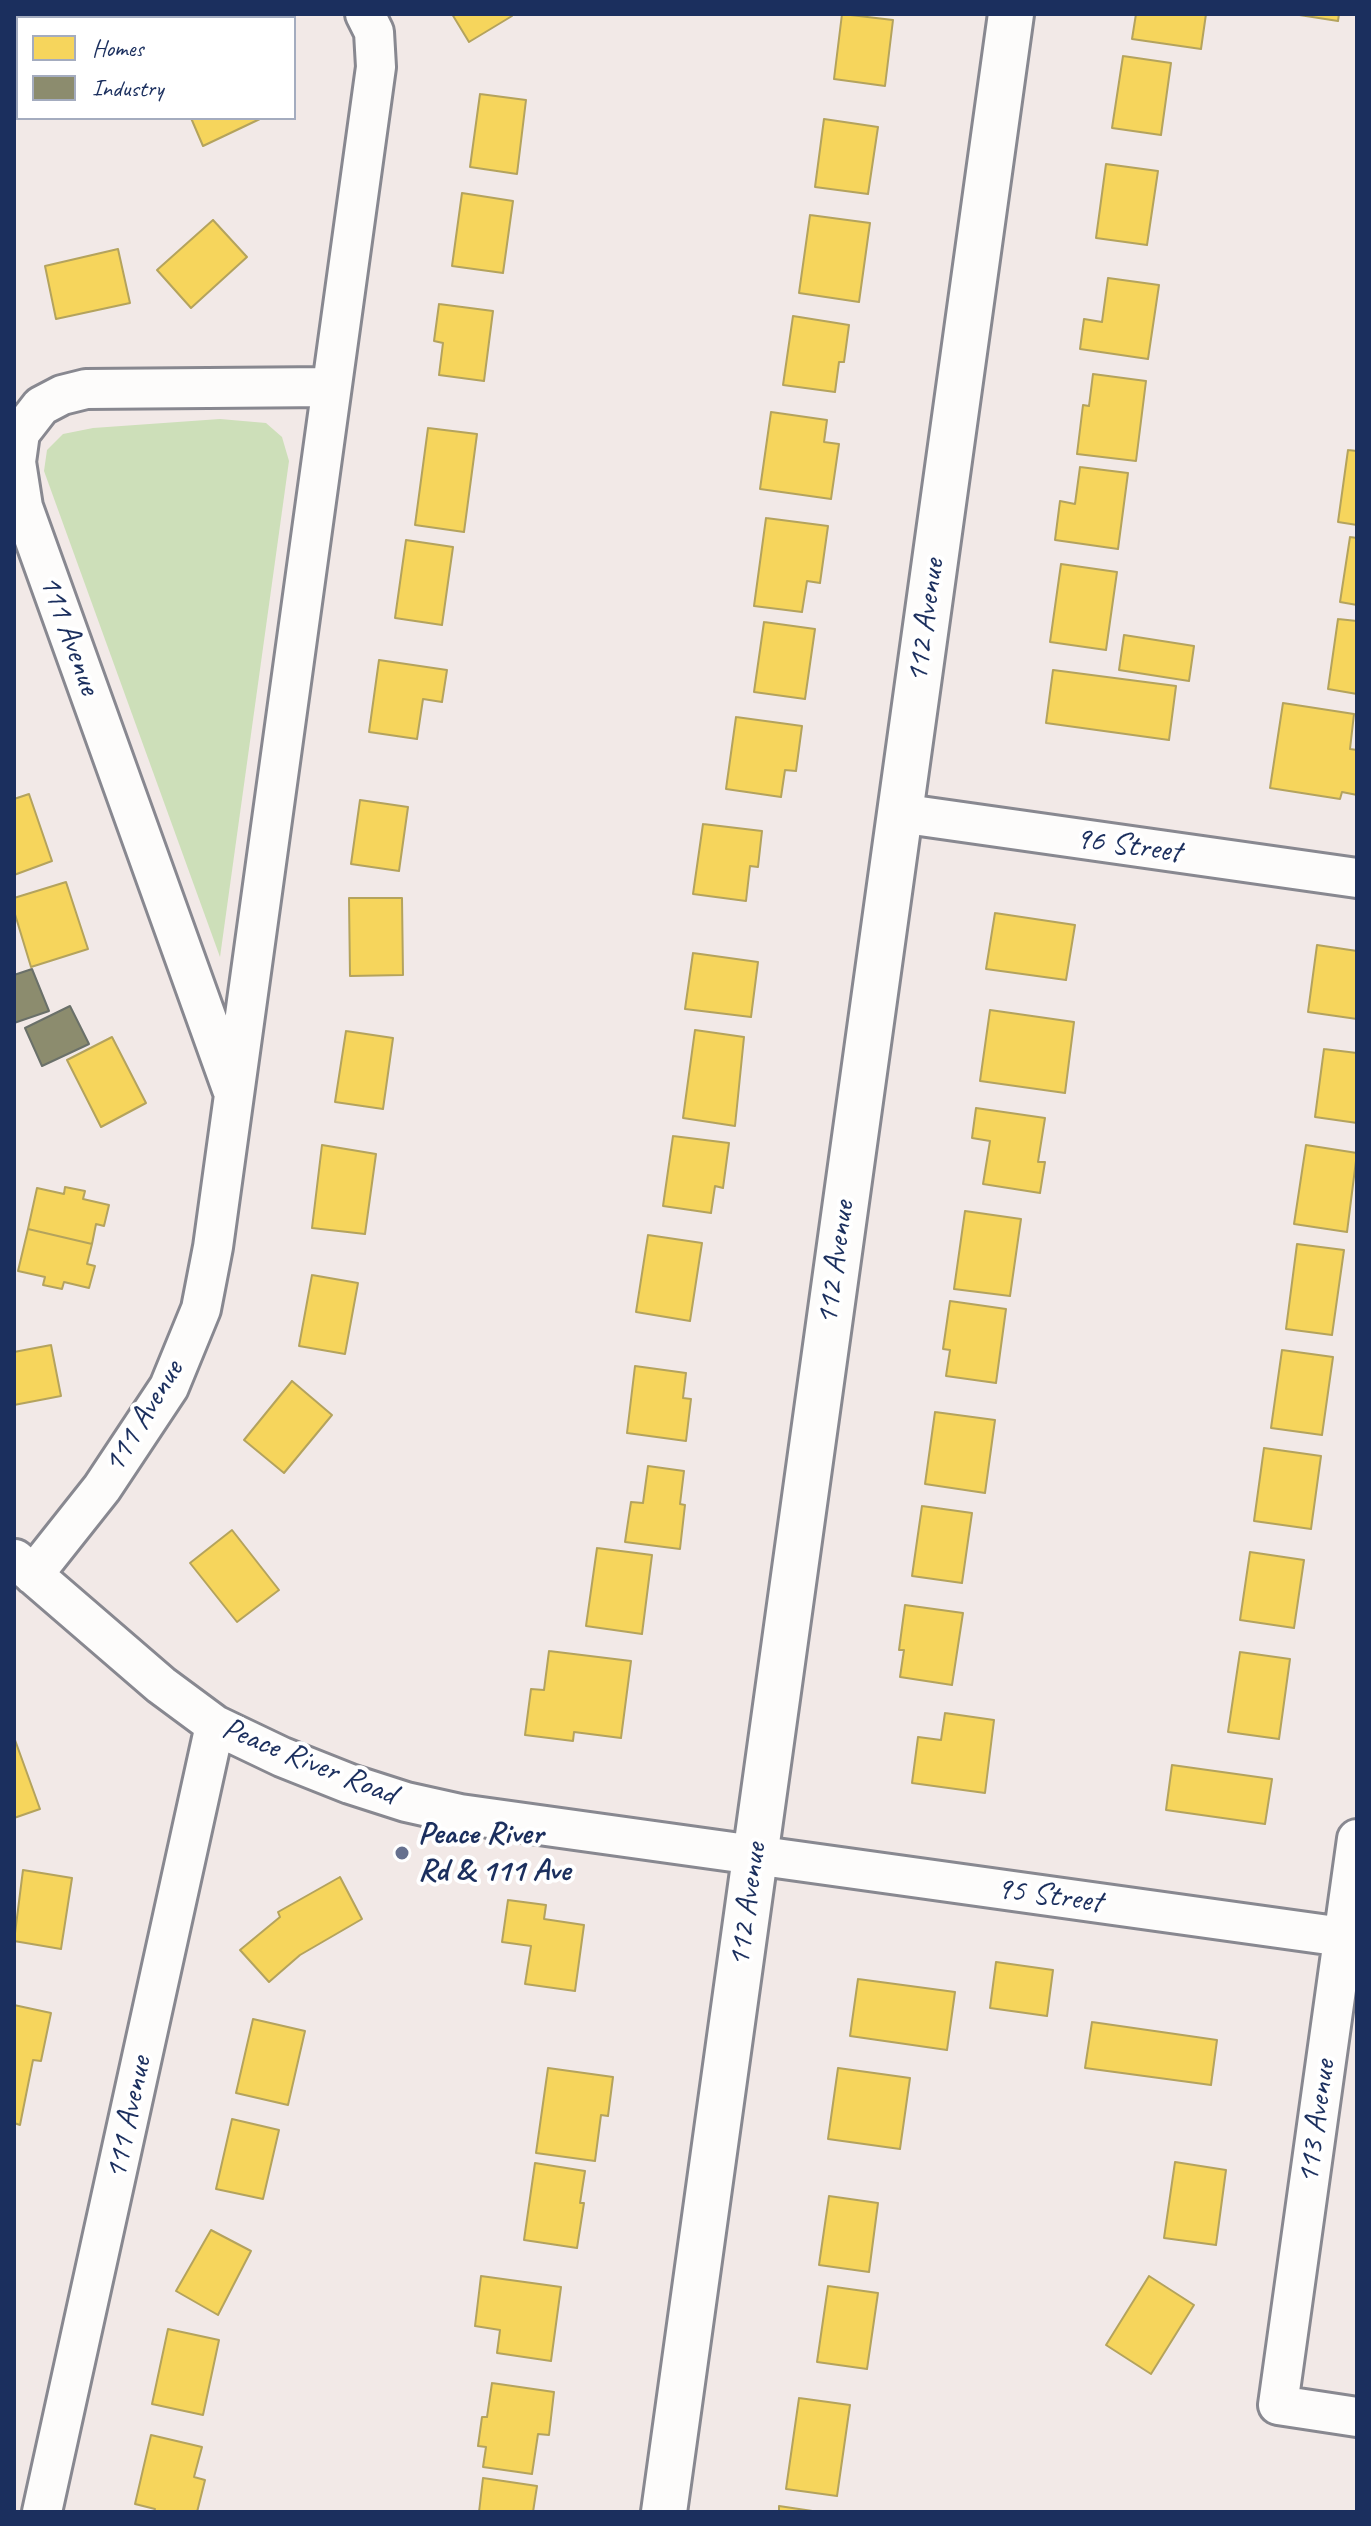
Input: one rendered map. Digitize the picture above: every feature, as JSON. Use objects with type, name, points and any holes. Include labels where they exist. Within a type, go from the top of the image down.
[{"type":"street","name":"111 Avenue","points":[[23,1567],[102,1488],[169,1387],[201,1309],[213,1247],[376,67],[374,32],[365,14]]},
{"type":"street","name":"112 Avenue","points":[[664,2512],[1011,14]]},
{"type":"street","name":"111 Avenue","points":[[234,1096],[23,507],[16,462],[18,447],[20,433],[41,406],[62,395],[86,389],[330,387]]},
{"type":"street","name":"96 Street","points":[[899,813],[1357,878]]},
{"type":"street","name":"Peace River Road","points":[[23,1567],[161,1685],[215,1725],[282,1757],[350,1784],[406,1802],[460,1814],[755,1855]]},
{"type":"street","name":"111 Avenue","points":[[42,2512],[215,1725]]},
{"type":"street","name":"113 Avenue","points":[[1357,1839],[1278,2405],[1357,2417]]},
{"type":"street","name":"95 Street","points":[[755,1855],[1343,1937]]},
{"type":"green space","points":[[220,419],[266,423],[282,437],[289,461],[220,957],[44,471],[47,450],[63,434],[93,428]]},
{"type":"building: Homes","points":[[452,14],[511,14],[512,16],[469,42]]},
{"type":"building: Homes","points":[[842,14],[893,20],[885,86],[834,79]]},
{"type":"building: Homes","points":[[1136,14],[1206,14],[1201,49],[1132,39]]},
{"type":"building: Homes","points":[[1293,14],[1339,14],[1338,21]]},
{"type":"building: Homes","points":[[14,32],[16,32],[16,84]]},
{"type":"building: Homes","points":[[1123,56],[1171,63],[1161,135],[1112,128]]},
{"type":"building: Homes","points":[[480,94],[526,100],[517,174],[470,167]]},
{"type":"building: Homes","points":[[824,119],[878,127],[868,194],[815,187]]},
{"type":"building: Homes","points":[[192,120],[258,120],[203,146]]},
{"type":"building: Homes","points":[[1106,164],[1158,171],[1147,245],[1096,238]]},
{"type":"building: Homes","points":[[462,193],[513,201],[503,273],[452,266]]},
{"type":"building: Homes","points":[[810,215],[870,223],[859,302],[799,293]]},
{"type":"building: Homes","points":[[213,220],[247,257],[191,308],[157,270]]},
{"type":"building: Homes","points":[[118,249],[130,303],[56,319],[45,266]]},
{"type":"building: Homes","points":[[1108,278],[1159,285],[1148,359],[1080,349],[1084,319],[1102,322]]},
{"type":"building: Homes","points":[[439,304],[493,311],[484,381],[439,375],[443,343],[434,341]]},
{"type":"building: Homes","points":[[793,316],[849,325],[844,362],[839,362],[835,392],[783,385]]},
{"type":"building: Homes","points":[[1093,374],[1146,381],[1136,461],[1077,454],[1083,405],[1089,406]]},
{"type":"building: Homes","points":[[771,412],[827,420],[824,442],[839,444],[831,499],[760,489]]},
{"type":"building: Homes","points":[[428,428],[477,434],[464,532],[415,525]]},
{"type":"building: Homes","points":[[1348,450],[1357,451],[1357,525],[1338,522]]},
{"type":"building: Homes","points":[[1080,467],[1128,473],[1118,549],[1055,540],[1060,501],[1075,504]]},
{"type":"building: Homes","points":[[766,518],[828,526],[820,583],[807,581],[802,612],[754,606]]},
{"type":"building: Homes","points":[[1350,537],[1357,538],[1357,605],[1340,602]]},
{"type":"building: Homes","points":[[406,540],[453,547],[442,625],[395,618]]},
{"type":"building: Homes","points":[[1061,564],[1117,572],[1106,650],[1050,642]]},
{"type":"building: Homes","points":[[1338,619],[1357,621],[1357,694],[1328,689]]},
{"type":"building: Homes","points":[[764,622],[815,629],[805,699],[754,692]]},
{"type":"building: Homes","points":[[1124,635],[1194,646],[1189,681],[1119,670]]},
{"type":"building: Homes","points":[[379,660],[447,670],[442,702],[423,699],[417,739],[369,732]]},
{"type":"building: Homes","points":[[1053,670],[1176,686],[1169,740],[1046,723]]},
{"type":"building: Homes","points":[[1283,703],[1354,714],[1350,749],[1357,750],[1357,795],[1342,792],[1340,799],[1270,788]]},
{"type":"building: Homes","points":[[736,717],[802,726],[796,771],[785,770],[781,797],[726,789]]},
{"type":"building: Homes","points":[[29,794],[52,861],[14,875],[14,799]]},
{"type":"building: Homes","points":[[360,800],[408,807],[399,871],[351,864]]},
{"type":"building: Homes","points":[[703,824],[762,831],[758,867],[750,866],[746,901],[693,894]]},
{"type":"building: Homes","points":[[66,882],[88,949],[31,967],[14,911],[14,898]]},
{"type":"building: Homes","points":[[349,898],[402,898],[403,975],[350,976]]},
{"type":"building: Homes","points":[[995,913],[1075,925],[1066,980],[986,969]]},
{"type":"building: Homes","points":[[1317,945],[1357,951],[1357,1019],[1308,1012]]},
{"type":"building: Homes","points":[[693,953],[758,962],[751,1017],[685,1009]]},
{"type":"building: Homes","points":[[990,1010],[1074,1022],[1065,1093],[980,1081]]},
{"type":"building: Homes","points":[[695,1030],[744,1037],[735,1126],[683,1118]]},
{"type":"building: Homes","points":[[346,1031],[393,1038],[383,1109],[335,1102]]},
{"type":"building: Homes","points":[[112,1037],[146,1103],[101,1127],[67,1060]]},
{"type":"building: Homes","points":[[1324,1049],[1357,1053],[1357,1123],[1315,1117]]},
{"type":"building: Homes","points":[[976,1108],[1045,1118],[1038,1162],[1045,1162],[1040,1193],[983,1184],[990,1141],[972,1138]]},
{"type":"building: Homes","points":[[673,1136],[729,1143],[723,1188],[715,1186],[711,1213],[663,1206]]},
{"type":"building: Homes","points":[[322,1145],[376,1154],[365,1234],[312,1228]]},
{"type":"building: Homes","points":[[1306,1145],[1357,1153],[1347,1232],[1294,1224]]},
{"type":"building: Homes","points":[[65,1187],[85,1191],[83,1199],[109,1205],[104,1226],[96,1224],[92,1244],[28,1229],[37,1188],[64,1194]]},
{"type":"building: Homes","points":[[965,1211],[1021,1219],[1010,1296],[954,1289]]},
{"type":"building: Homes","points":[[28,1229],[92,1244],[87,1264],[95,1266],[89,1288],[64,1282],[62,1289],[43,1285],[45,1277],[18,1271]]},
{"type":"building: Homes","points":[[648,1235],[702,1243],[690,1321],[636,1312]]},
{"type":"building: Homes","points":[[1297,1244],[1344,1250],[1332,1335],[1286,1329]]},
{"type":"building: Homes","points":[[312,1275],[358,1283],[345,1354],[299,1346]]},
{"type":"building: Homes","points":[[950,1301],[1006,1309],[996,1383],[946,1376],[950,1350],[943,1349]]},
{"type":"building: Homes","points":[[51,1345],[61,1396],[14,1405],[14,1352]]},
{"type":"building: Homes","points":[[1282,1350],[1333,1357],[1322,1435],[1271,1428]]},
{"type":"building: Homes","points":[[635,1366],[686,1373],[683,1398],[691,1399],[686,1441],[627,1433]]},
{"type":"building: Homes","points":[[292,1381],[332,1415],[284,1473],[244,1440]]},
{"type":"building: Homes","points":[[935,1412],[995,1420],[985,1493],[925,1484]]},
{"type":"building: Homes","points":[[1264,1448],[1321,1456],[1311,1529],[1254,1521]]},
{"type":"building: Homes","points":[[648,1466],[684,1471],[680,1504],[685,1505],[680,1549],[625,1542],[631,1502],[643,1503]]},
{"type":"building: Homes","points":[[922,1506],[972,1513],[962,1583],[912,1576]]},
{"type":"building: Homes","points":[[232,1530],[279,1590],[237,1622],[190,1563]]},
{"type":"building: Homes","points":[[597,1548],[652,1555],[642,1634],[586,1626]]},
{"type":"building: Homes","points":[[1250,1552],[1304,1560],[1294,1628],[1240,1620]]},
{"type":"building: Homes","points":[[905,1605],[963,1613],[952,1685],[900,1677],[904,1650],[899,1650]]},
{"type":"building: Homes","points":[[549,1651],[631,1661],[621,1738],[574,1732],[573,1741],[525,1735],[531,1689],[544,1690]]},
{"type":"building: Homes","points":[[1240,1652],[1290,1659],[1279,1739],[1228,1732]]},
{"type":"building: Homes","points":[[945,1713],[994,1720],[985,1793],[912,1783],[918,1737],[941,1740]]},
{"type":"building: Homes","points":[[14,1740],[40,1809],[14,1818]]},
{"type":"building: Homes","points":[[1172,1765],[1272,1779],[1265,1824],[1166,1810]]},
{"type":"building: Homes","points":[[23,1870],[72,1878],[61,1949],[14,1941]]},
{"type":"building: Homes","points":[[340,1877],[362,1919],[300,1955],[269,1982],[240,1950],[280,1917],[278,1912]]},
{"type":"building: Homes","points":[[508,1900],[546,1905],[544,1919],[584,1925],[575,1991],[525,1984],[531,1946],[502,1942]]},
{"type":"building: Homes","points":[[996,1962],[1053,1970],[1047,2016],[990,2008]]},
{"type":"building: Homes","points":[[858,1979],[955,1992],[947,2050],[850,2036]]},
{"type":"building: Homes","points":[[14,2005],[51,2013],[41,2061],[33,2060],[20,2125],[14,2123]]},
{"type":"building: Homes","points":[[253,2019],[305,2031],[288,2105],[236,2093]]},
{"type":"building: Homes","points":[[1092,2022],[1217,2040],[1211,2085],[1085,2068]]},
{"type":"building: Homes","points":[[548,2068],[613,2077],[608,2116],[601,2115],[595,2161],[536,2153]]},
{"type":"building: Homes","points":[[838,2068],[910,2078],[900,2149],[828,2139]]},
{"type":"building: Homes","points":[[232,2119],[279,2130],[263,2199],[216,2189]]},
{"type":"building: Homes","points":[[1175,2162],[1226,2170],[1216,2245],[1164,2238]]},
{"type":"building: Homes","points":[[535,2163],[585,2171],[577,2248],[524,2240]]},
{"type":"building: Homes","points":[[829,2196],[878,2203],[869,2272],[819,2265]]},
{"type":"building: Homes","points":[[211,2230],[251,2251],[218,2315],[176,2291]]},
{"type":"building: Homes","points":[[481,2276],[561,2287],[551,2361],[497,2353],[500,2330],[475,2326]]},
{"type":"building: Homes","points":[[1149,2276],[1194,2305],[1151,2374],[1106,2345]]},
{"type":"building: Homes","points":[[828,2286],[878,2293],[867,2369],[817,2362]]},
{"type":"building: Homes","points":[[168,2329],[219,2340],[203,2415],[152,2404]]},
{"type":"building: Homes","points":[[492,2383],[554,2392],[549,2435],[538,2434],[532,2474],[483,2467],[486,2447],[478,2446],[482,2417],[487,2417]]},
{"type":"building: Homes","points":[[799,2398],[850,2405],[837,2496],[786,2489]]},
{"type":"building: Homes","points":[[151,2435],[202,2447],[194,2477],[205,2480],[197,2512],[154,2512],[155,2509],[135,2504]]},
{"type":"building: Homes","points":[[483,2478],[537,2486],[533,2512],[479,2512]]},
{"type":"building: Homes","points":[[779,2506],[819,2512],[779,2512]]},
{"type":"building: Industry","points":[[32,969],[49,1011],[14,1023],[14,975]]},
{"type":"building: Industry","points":[[70,1006],[89,1044],[42,1066],[25,1028]]},
{"type":"place","name":"Peace River Rd & 111 Ave","points":[[402,1853]]}]
